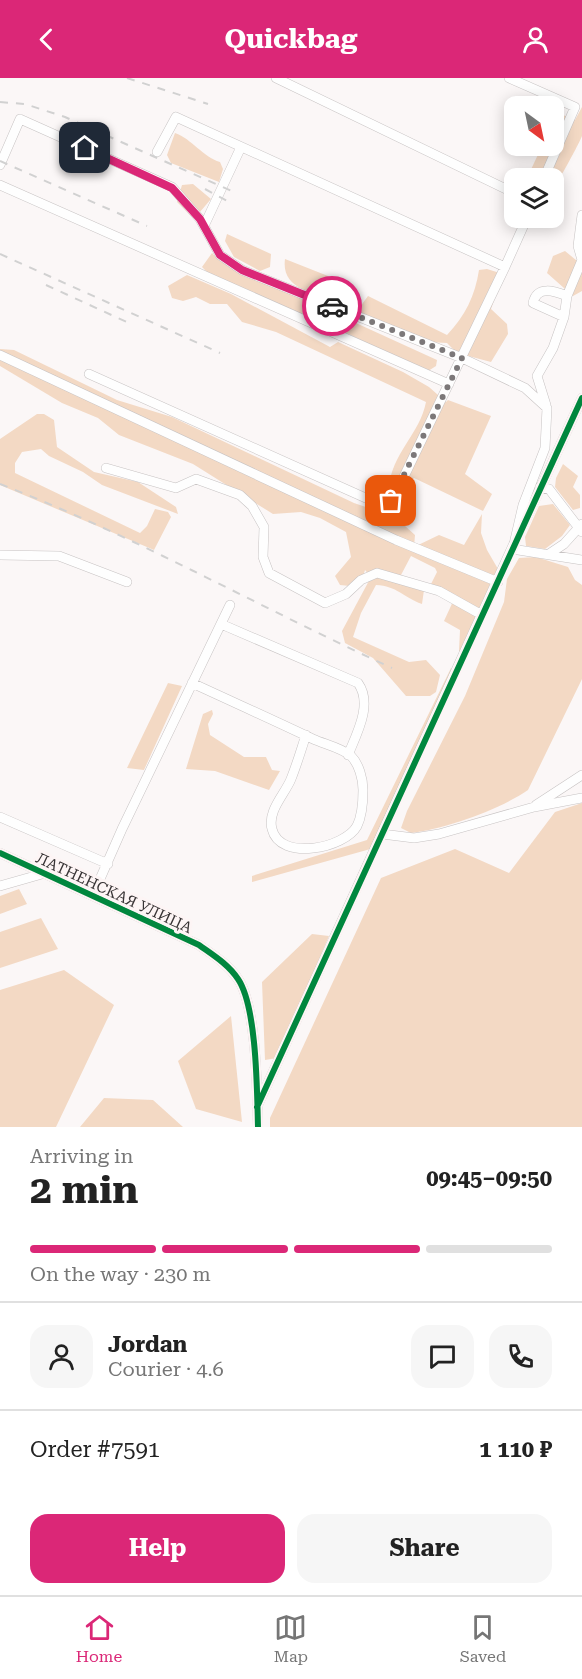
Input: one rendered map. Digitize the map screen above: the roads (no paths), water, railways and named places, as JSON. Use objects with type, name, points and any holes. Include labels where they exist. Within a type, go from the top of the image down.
[{"type":"street","points":[[509,78],[575,107],[548,168]]},
{"type":"street","points":[[279,79],[504,188]]},
{"type":"street","points":[[157,152],[176,117],[505,267]]},
{"type":"street","points":[[0,165],[20,119],[172,188],[204,226],[220,255],[242,270],[462,358],[525,388],[547,408]]},
{"type":"street","points":[[204,226],[242,147]]},
{"type":"street","points":[[0,185],[450,384]]},
{"type":"street","points":[[513,547],[524,505],[545,448],[547,408],[537,376],[553,348],[564,317],[567,296],[582,260],[578,246],[582,215]]},
{"type":"street","points":[[89,374],[379,504],[391,501],[450,384],[523,228]]},
{"type":"street","points":[[564,317],[533,303],[534,296],[541,291],[553,290],[567,296]]},
{"type":"street","points":[[0,355],[396,540],[498,582]]},
{"type":"street","points":[[257,1107],[582,398]]},
{"type":"street","points":[[106,468],[176,488],[196,479],[240,495],[252,506],[264,527],[263,557],[269,573],[325,603],[346,594],[361,580],[377,573],[439,591],[482,615]]},
{"type":"street","points":[[540,487],[549,489],[581,527],[564,544],[549,554]]},
{"type":"street","points":[[513,547],[582,560]]},
{"type":"street","points":[[0,555],[59,556],[127,582]]},
{"type":"street","points":[[93,895],[230,605]]},
{"type":"street","points":[[221,624],[358,683],[364,692],[365,703],[348,755]]},
{"type":"street","points":[[192,683],[306,735],[348,755],[363,778],[363,801],[357,827],[344,837],[319,848],[297,850],[284,846],[272,829],[272,816],[290,781],[306,735]]},
{"type":"street","points":[[534,807],[582,775]]},
{"type":"street","points":[[382,834],[414,838],[439,834],[534,807],[582,798]]},
{"type":"street","points":[[0,817],[108,864]]},
{"type":"street","name":"ЛАТНЕНСКАЯ УЛИЦА","points":[[0,853],[199,945],[225,964],[238,980],[247,1000],[258,1127]]},
{"type":"street","name":"ЛАТНЕНСКАЯ УЛИЦА","points":[[0,886],[42,874]]},
{"type":"railway","points":[[127,78],[208,104]]},
{"type":"railway","points":[[0,102],[25,104],[65,117],[236,193]]},
{"type":"railway","points":[[0,161],[147,226]]},
{"type":"railway","points":[[205,189],[231,203]]},
{"type":"railway","points":[[0,254],[220,353]]},
{"type":"railway","points":[[46,285],[131,324]]},
{"type":"railway","points":[[0,484],[100,526],[392,668]]}]
